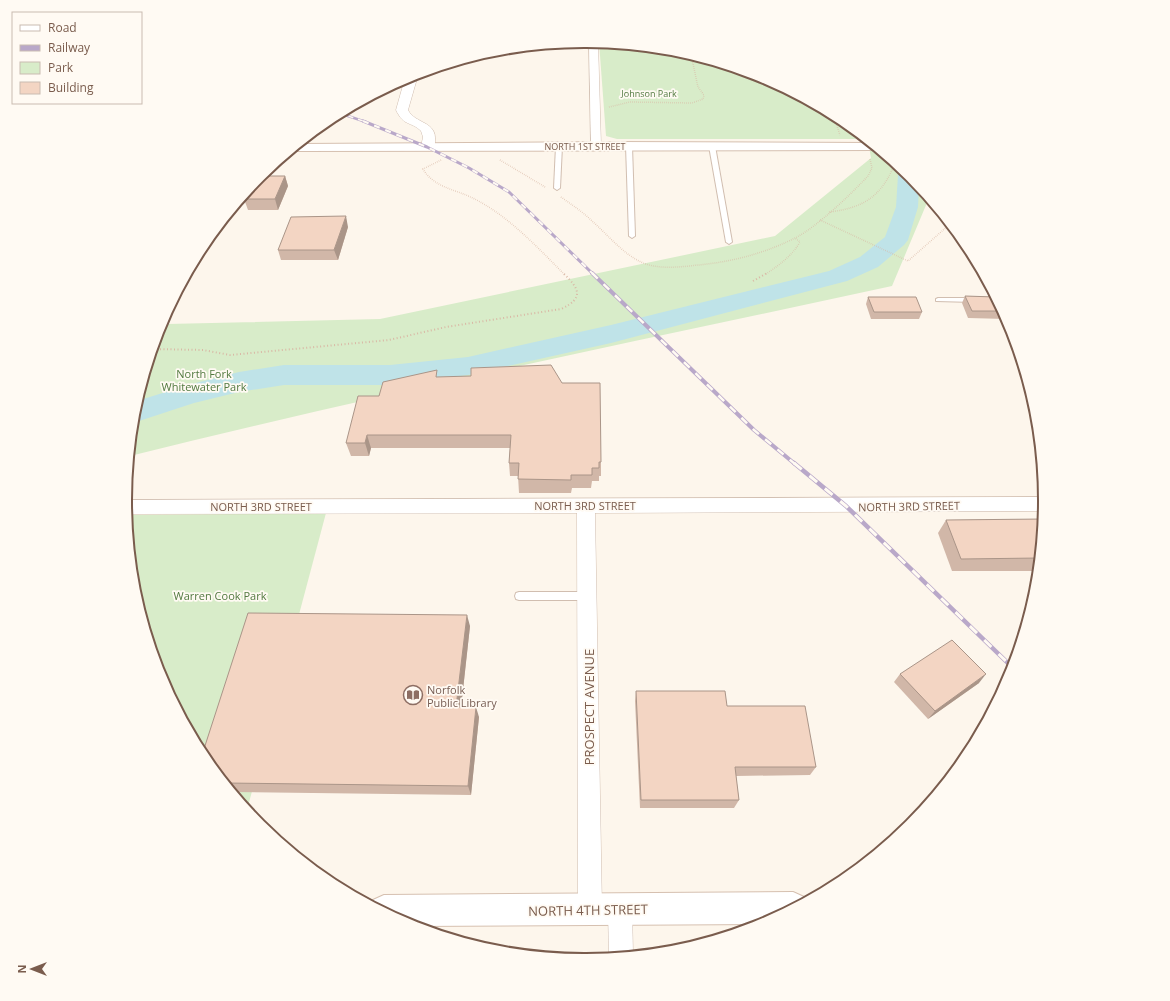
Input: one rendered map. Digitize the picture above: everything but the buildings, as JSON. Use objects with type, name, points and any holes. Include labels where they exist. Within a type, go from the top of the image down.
[{"type":"main road","name":"NORTH 1ST STREET","points":[[302,148],[712,146],[871,151]]},
{"type":"main road","name":"NORTH 4TH STREET","points":[[397,912],[781,908]]},
{"type":"street","points":[[593,48],[596,146]]},
{"type":"street","points":[[410,83],[402,110],[403,116],[423,125],[428,129],[430,137],[428,147]]},
{"type":"street","name":"NORTH 3RD STREET","points":[[132,507],[586,505],[846,506],[1038,504]]},
{"type":"street","name":"PROSPECT AVENUE","points":[[586,505],[588,596],[605,909],[619,952]]},
{"type":"lane","points":[[557,188],[559,146]]},
{"type":"lane","points":[[629,146],[632,236]]},
{"type":"lane","points":[[712,146],[729,242]]},
{"type":"lane","points":[[938,300],[982,301]]},
{"type":"lane","points":[[519,596],[588,596]]},
{"type":"path","points":[[608,109],[614,104],[620,103],[691,103],[703,99],[704,95],[698,87],[692,61]]},
{"type":"path","points":[[836,124],[840,136],[836,136]]},
{"type":"path","points":[[557,194],[585,215],[633,258],[648,264],[680,266],[734,260],[763,252],[795,238],[812,227],[864,180],[872,170],[872,151]]},
{"type":"path","points":[[494,156],[546,188]]},
{"type":"path","points":[[159,349],[203,350],[230,355],[389,340],[446,327],[561,309],[570,305],[578,296],[578,289],[574,283],[527,238],[488,207],[473,198],[440,185],[425,174],[423,169],[445,158]]},
{"type":"path","points":[[829,212],[841,211],[864,205],[883,187],[893,170]]},
{"type":"path","points":[[820,220],[845,233],[908,261],[946,228]]},
{"type":"path","points":[[753,281],[793,254],[800,242],[795,238]]},
{"type":"green space","name":"Johnson Park","points":[[599,48],[644,52],[673,57],[702,63],[730,72],[758,82],[785,95],[836,124],[856,139],[617,139],[606,136]]},
{"type":"green space","name":"North Fork Whitewater Park","points":[[869,149],[883,160],[927,204],[892,286],[415,389],[135,455],[141,412],[148,383],[168,324],[380,319],[775,236],[871,158]]},
{"type":"green space","name":"Warren Cook Park","points":[[326,513],[249,803],[226,776],[193,727],[167,674],[148,618],[141,589],[136,560],[132,515]]},
{"type":"waterway","points":[[141,411],[188,395],[239,382],[284,375],[390,375],[468,366],[611,334],[838,276],[869,262],[896,240],[907,207],[908,185]]},
{"type":"railway","points":[[348,116],[363,121]]},
{"type":"railway","points":[[363,121],[427,147],[469,168],[509,192],[593,274]]},
{"type":"railway","points":[[592,273],[754,430],[795,464]]},
{"type":"railway","points":[[794,463],[846,506],[1007,662]]},
{"type":"place","name":"Norfolk Public Library","points":[[413,695]]}]
